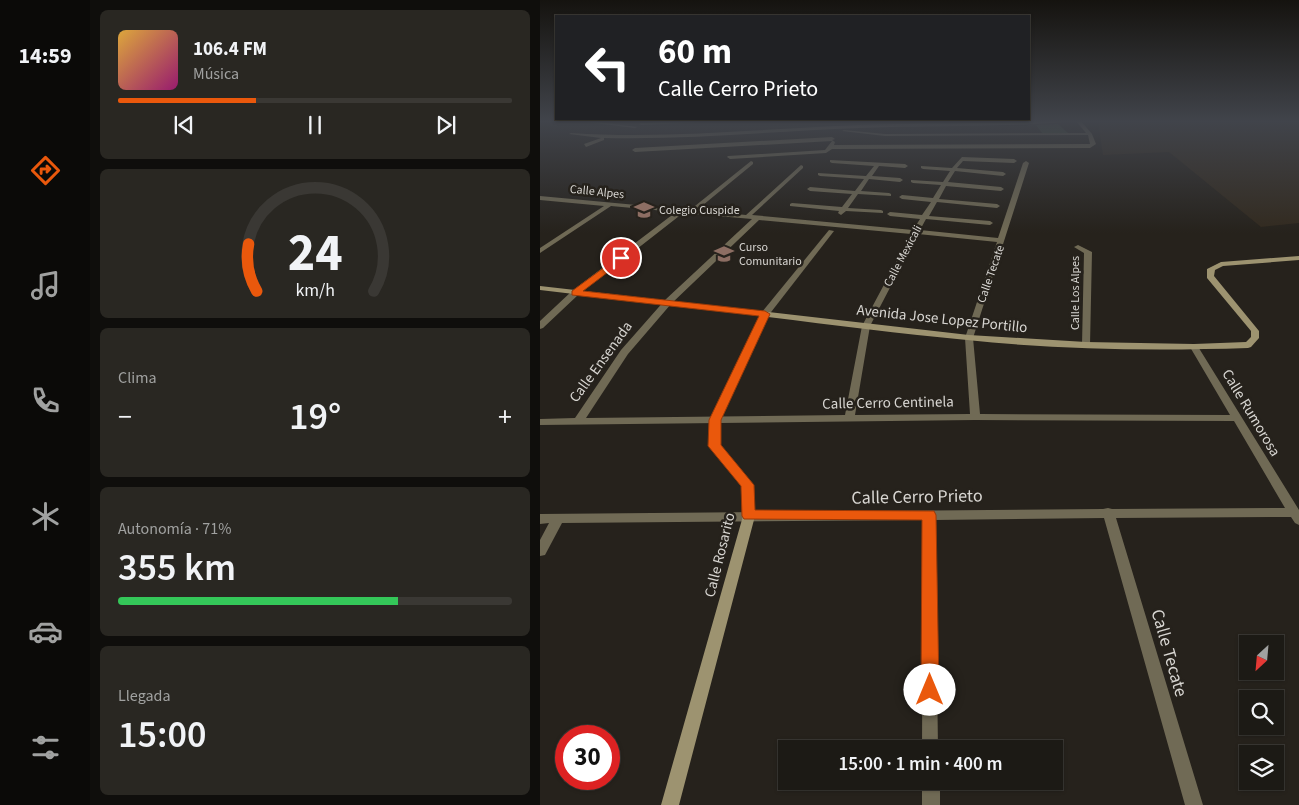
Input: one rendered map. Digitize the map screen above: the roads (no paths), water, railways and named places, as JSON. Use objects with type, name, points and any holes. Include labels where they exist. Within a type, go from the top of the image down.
[{"type":"street","name":"Calle Mexicali","points":[[849,419],[866,326],[916,231],[952,170],[962,159],[1014,161]]},
{"type":"street","points":[[832,161],[905,166]]},
{"type":"street","name":"Calle Tecate","points":[[975,418],[969,338],[1026,162]]},
{"type":"street","points":[[540,326],[575,293],[751,163]]},
{"type":"street","points":[[831,227],[878,164]]},
{"type":"street","points":[[748,216],[801,167]]},
{"type":"street","points":[[922,167],[1003,174]]},
{"type":"street","points":[[820,174],[900,180]]},
{"type":"street","points":[[913,181],[1001,189]]},
{"type":"street","points":[[810,189],[889,195]]},
{"type":"street","points":[[902,197],[997,206]]},
{"type":"street","name":"Calle Alpes","points":[[540,198],[748,216],[831,227],[916,231],[1002,240]]},
{"type":"street","points":[[540,251],[608,205]]},
{"type":"street","points":[[792,205],[881,212]]},
{"type":"street","points":[[890,214],[990,223]]},
{"type":"street","name":"Calle Ensenada","points":[[578,422],[624,352],[668,302],[758,217]]},
{"type":"street","name":"Calle Rosarito","points":[[670,805],[749,516],[747,485],[715,446],[715,420],[765,314],[831,227]]},
{"type":"street","name":"Calle Los Alpes","points":[[1078,248],[1088,252],[1086,345]]},
{"type":"street","name":"Avenida Jose Lopez Portillo","points":[[540,288],[969,338],[1086,345],[1194,348],[1248,344],[1255,338],[1255,331],[1210,276],[1211,269],[1221,264],[1299,258]]},
{"type":"street","name":"Calle Rumorosa","points":[[1194,348],[1297,516]]},
{"type":"street","name":"Calle Cerro Centinela","points":[[540,422],[975,418],[1237,418]]},
{"type":"street","name":"Calle Tecate","points":[[1108,512],[1194,805]]},
{"type":"street","name":"Calle Cerro Prieto","points":[[540,519],[1108,512],[1297,516]]},
{"type":"street","points":[[929,515],[930,740]]},
{"type":"street","points":[[540,551],[558,518]]},
{"type":"street","points":[[931,790],[931,805]]},
{"type":"place","name":"Colegio Cuspide","points":[[644,210]]},
{"type":"place","name":"Curso Comunitario","points":[[724,254]]}]
